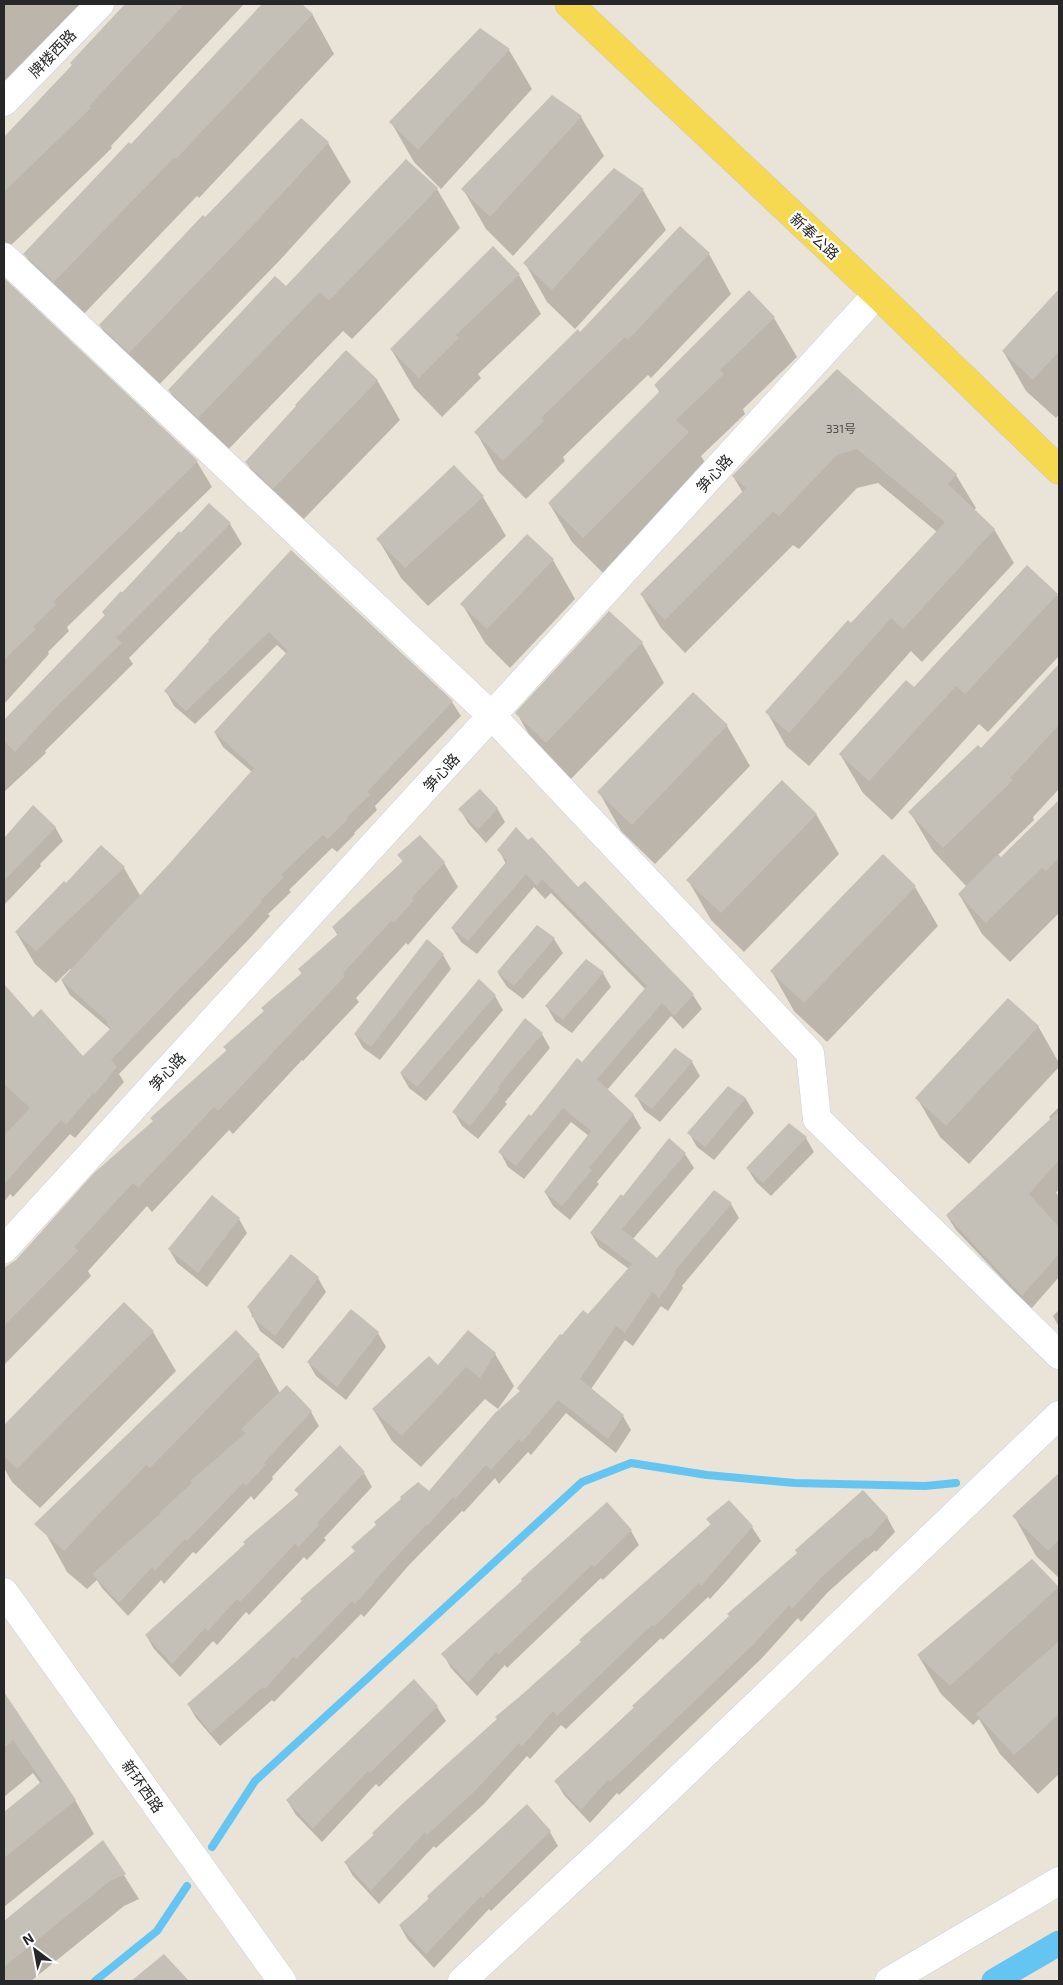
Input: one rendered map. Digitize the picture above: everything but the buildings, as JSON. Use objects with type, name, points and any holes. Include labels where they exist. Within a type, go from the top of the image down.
[{"type":"main road","name":"新奉公路","points":[[568,4],[877,294],[1059,470]]},
{"type":"street","name":"牌楼西路","points":[[4,102],[100,4]]},
{"type":"street","points":[[4,257],[492,716],[810,1053],[817,1118],[1059,1355]]},
{"type":"street","name":"笋心路","points":[[4,1249],[877,294]]},
{"type":"street","points":[[462,1981],[646,1811],[1059,1415]]},
{"type":"street","name":"新环西路","points":[[4,1592],[282,1981]]},
{"type":"street","points":[[890,1981],[1059,1881]]},
{"type":"waterway","points":[[212,1847],[255,1781],[582,1482],[631,1463],[707,1475],[795,1483],[925,1486],[956,1483]]},
{"type":"waterway","points":[[95,1981],[157,1931],[187,1886]]},
{"type":"waterway","points":[[994,1981],[1059,1943]]}]
